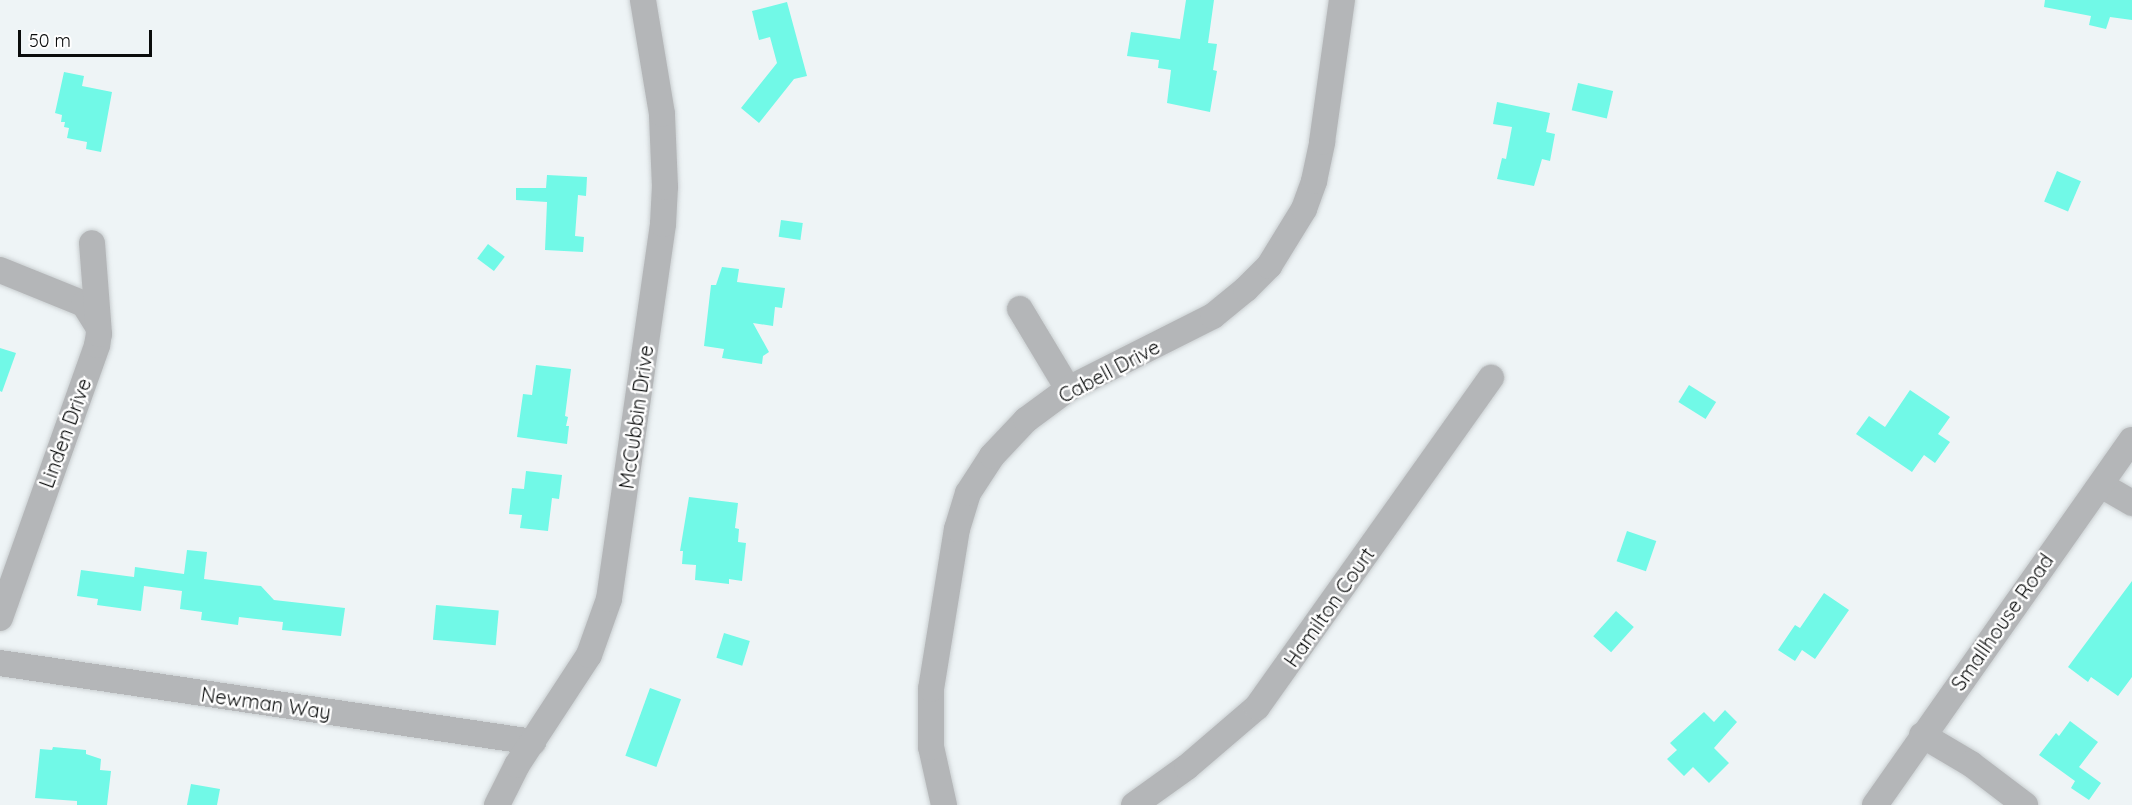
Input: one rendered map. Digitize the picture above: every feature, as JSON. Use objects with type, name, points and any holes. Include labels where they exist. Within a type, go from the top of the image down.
[{"type":"street","name":"McCubbin Drive","points":[[497,805],[517,765],[580,670],[598,634],[609,599],[663,224],[665,187],[662,114],[643,0]]},
{"type":"street","name":"Cabell Drive","points":[[944,805],[931,747],[931,689],[947,583],[968,492],[992,456],[1026,420],[1068,389],[1213,316],[1246,289],[1269,266],[1304,209],[1314,181],[1322,142],[1342,0]]},
{"type":"street","name":"Linden Drive","points":[[0,618],[97,345],[98,326],[92,243]]},
{"type":"street","points":[[0,270],[84,304],[98,326]]},
{"type":"street","points":[[1020,309],[1068,389]]},
{"type":"street","name":"Hamilton Court","points":[[1134,805],[1187,767],[1257,707],[1491,378]]},
{"type":"street","name":"Smallhouse Road","points":[[1875,805],[1922,735],[2132,440]]},
{"type":"street","points":[[2101,485],[2132,502]]},
{"type":"street","name":"Newman Way","points":[[0,663],[533,742]]},
{"type":"street","points":[[1922,735],[1971,764],[2025,805]]},
{"type":"building","points":[[1186,0],[1214,0],[1208,43],[1217,44],[1213,70],[1217,71],[1210,112],[1167,103],[1171,70],[1158,68],[1159,60],[1127,56],[1131,32],[1180,39]]},
{"type":"building","points":[[2045,0],[2132,0],[2132,20],[2110,17],[2106,29],[2089,25],[2091,16],[2044,7]]},
{"type":"building","points":[[787,2],[807,76],[794,79],[759,123],[741,108],[777,63],[770,37],[759,40],[752,11]]},
{"type":"building","points":[[64,72],[84,76],[82,86],[112,92],[101,152],[86,149],[87,142],[67,138],[69,128],[64,127],[65,122],[61,122],[62,115],[55,113]]},
{"type":"building","points":[[1578,83],[1613,91],[1607,118],[1572,110]]},
{"type":"building","points":[[1497,102],[1550,113],[1546,132],[1555,134],[1550,161],[1542,159],[1534,186],[1497,179],[1502,158],[1506,159],[1512,127],[1493,124]]},
{"type":"building","points":[[2057,171],[2081,181],[2068,212],[2044,201]]},
{"type":"building","points":[[547,175],[587,177],[586,196],[578,195],[575,236],[584,237],[583,252],[545,250],[547,202],[516,200],[516,188],[546,188]]},
{"type":"building","points":[[781,220],[803,223],[800,240],[779,237]]},
{"type":"building","points":[[488,244],[505,257],[494,271],[477,258]]},
{"type":"building","points":[[722,267],[739,269],[737,282],[785,288],[782,308],[775,307],[773,326],[753,323],[769,352],[763,356],[762,364],[722,358],[724,349],[704,346],[711,285],[716,285]]},
{"type":"building","points":[[0,348],[16,353],[2,392],[0,391]]},
{"type":"building","points":[[536,365],[571,369],[565,416],[568,417],[566,426],[569,426],[567,444],[517,437],[523,394],[532,395]]},
{"type":"building","points":[[1689,385],[1716,402],[1706,419],[1678,402]]},
{"type":"building","points":[[1910,390],[1950,417],[1938,434],[1950,442],[1935,463],[1924,455],[1912,472],[1856,434],[1869,416],[1885,427]]},
{"type":"building","points":[[526,471],[562,475],[559,499],[552,498],[548,531],[520,528],[522,515],[509,514],[512,488],[524,489]]},
{"type":"building","points":[[689,497],[738,503],[735,528],[739,529],[738,542],[746,543],[742,581],[729,579],[729,584],[695,580],[696,565],[682,564],[683,551],[680,551]]},
{"type":"building","points":[[1627,531],[1656,541],[1646,571],[1617,561]]},
{"type":"building","points":[[187,550],[207,552],[204,579],[261,586],[274,600],[345,608],[341,636],[282,630],[283,622],[239,617],[238,625],[201,620],[202,612],[180,609],[182,591],[144,586],[141,611],[97,605],[98,599],[77,596],[81,570],[134,577],[135,567],[184,574]]},
{"type":"building","points":[[2132,581],[2132,677],[2118,696],[2091,677],[2088,682],[2068,667]]},
{"type":"building","points":[[1824,593],[1849,610],[1815,659],[1802,650],[1795,661],[1778,650],[1795,625],[1800,628]]},
{"type":"building","points":[[436,605],[499,610],[496,645],[433,640]]},
{"type":"building","points":[[1616,611],[1634,627],[1611,652],[1593,636]]},
{"type":"building","points":[[724,633],[750,641],[742,666],[716,658]]},
{"type":"building","points":[[650,688],[681,699],[656,767],[625,756]]},
{"type":"building","points":[[1725,710],[1737,722],[1714,748],[1729,763],[1709,783],[1693,767],[1684,776],[1667,759],[1677,750],[1670,743],[1704,712],[1714,722]]},
{"type":"building","points":[[2070,721],[2098,742],[2079,767],[2101,783],[2089,800],[2071,788],[2075,781],[2039,755],[2056,733],[2059,736]]},
{"type":"building","points":[[53,747],[86,750],[86,754],[101,759],[100,770],[111,771],[107,805],[77,805],[77,801],[35,798],[40,749],[52,750]]},
{"type":"building","points":[[191,784],[220,789],[217,805],[187,805]]}]
